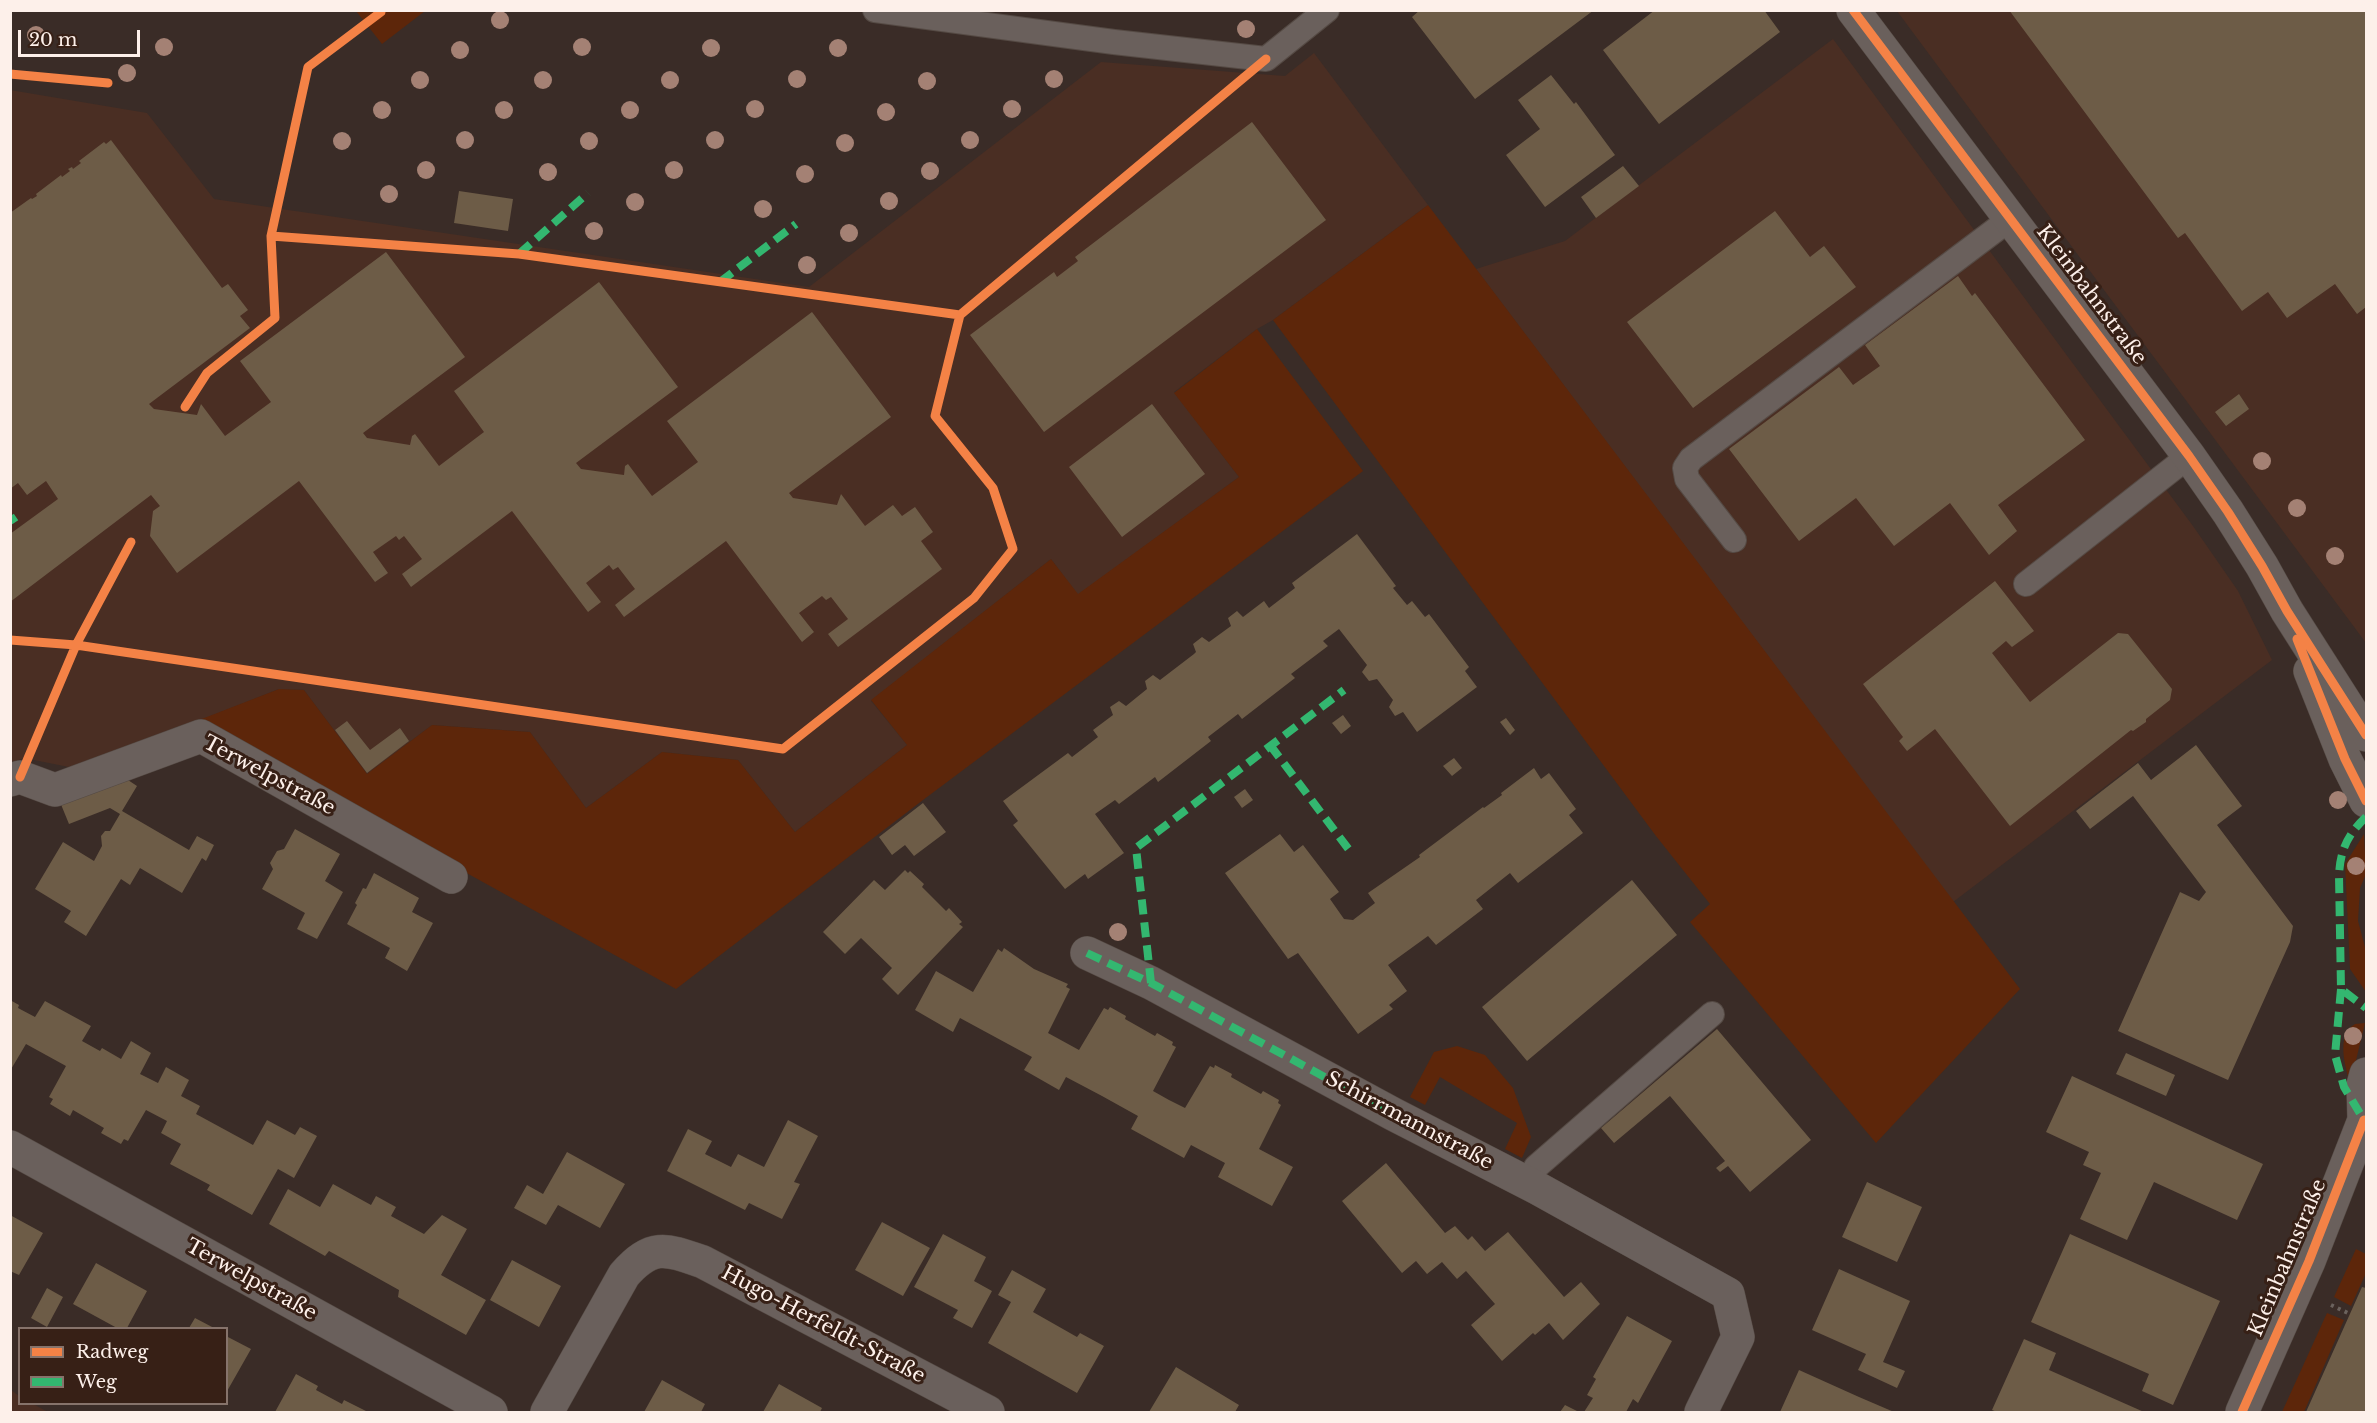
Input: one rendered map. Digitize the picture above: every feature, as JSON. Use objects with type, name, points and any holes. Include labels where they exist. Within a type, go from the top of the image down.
[{"type":"street","name":"Kleinbahnstraße","points":[[1853,10],[2189,456],[2256,557],[2367,735]]},
{"type":"street","name":"Kleinbahnstraße","points":[[2287,610],[2345,759],[2367,801]]},
{"type":"street","name":"Terwelpstraße","points":[[10,780],[20,777],[55,790],[201,736],[451,877]]},
{"type":"street","name":"Schirrmannstraße","points":[[1086,953],[1150,983],[1393,1114],[1537,1188],[1728,1294],[1738,1337],[1701,1413]]},
{"type":"street","name":"Kleinbahnstraße","points":[[2242,1413],[2309,1261],[2365,1119],[2363,1085],[2367,1074]]},
{"type":"street","name":"Terwelpstraße","points":[[10,1147],[492,1413]]},
{"type":"street","name":"Hugo-Herfeldt-Straße","points":[[547,1413],[624,1275],[637,1260],[653,1251],[673,1251],[703,1262],[988,1413]]},
{"type":"lane","points":[[875,10],[1114,42],[1266,59],[1327,10]]},
{"type":"lane","points":[[1734,540],[1687,479],[1685,468],[1691,459],[2010,219]]},
{"type":"lane","points":[[2026,585],[2189,456]]},
{"type":"lane","points":[[1536,1167],[1712,1014]]},
{"type":"shaded area","points":[[356,11],[425,11],[382,44]]},
{"type":"shaded area","points":[[1897,11],[2366,11],[2366,643]]},
{"type":"shaded area","points":[[1833,39],[2193,526],[2238,591],[2272,660],[1953,902],[1476,269],[1565,241]]},
{"type":"shaded area","points":[[1314,53],[1428,205],[1174,392],[1239,477],[1078,595],[1051,559],[871,701],[907,745],[795,832],[738,760],[662,752],[586,808],[530,732],[432,725],[367,774],[304,690],[279,689],[79,769],[24,758],[11,763],[10,90],[147,113],[214,199],[809,287],[1101,62],[1285,76]]},
{"type":"shaded area","points":[[1428,205],[2020,989],[1876,1143],[1690,922],[1710,904],[1656,836],[1273,320]]},
{"type":"shaded area","points":[[1257,329],[1363,471],[923,800],[676,989],[194,722],[279,689],[304,690],[367,774],[432,725],[530,732],[586,808],[662,752],[738,760],[795,832],[907,745],[871,700],[1051,559],[1078,594],[1239,477],[1174,393]]},
{"type":"shaded area","points":[[2364,834],[2366,874],[2360,888],[2358,921],[2366,951],[2366,992],[2350,969],[2345,864]]},
{"type":"shaded area","points":[[2365,1023],[2350,1085],[2344,1052],[2345,1036],[2355,1024]]},
{"type":"shaded area","points":[[1457,1046],[1485,1055],[1513,1088],[1531,1137],[1522,1158],[1505,1149],[1517,1123],[1440,1077],[1425,1105],[1410,1097],[1434,1052]]},
{"type":"shaded area","points":[[2356,1249],[2366,1254],[2366,1273],[2351,1306],[2334,1297]]},
{"type":"shaded area","points":[[2327,1313],[2344,1320],[2304,1412],[2282,1412]]},
{"type":"shaded area","points":[[11,1390],[18,1395],[18,1405],[35,1405],[48,1412],[11,1412]]},
{"type":"building","points":[[1420,10],[1594,10],[1475,99],[1412,17]]},
{"type":"building","points":[[1655,10],[1764,10],[1780,32],[1659,124],[1603,50]]},
{"type":"building","points":[[2009,10],[2366,10],[2366,307],[2357,314],[2335,284],[2287,318],[2268,292],[2242,311],[2185,233],[2178,238]]},
{"type":"building","points":[[1551,75],[1574,104],[1576,102],[1615,155],[1545,207],[1506,155],[1540,129],[1518,100]]},
{"type":"building","points":[[1252,122],[1326,220],[1044,432],[970,335],[1054,272],[1057,277],[1078,261],[1075,257]]},
{"type":"building","points":[[111,140],[222,288],[228,284],[248,310],[240,316],[250,328],[149,404],[154,409],[197,415],[201,404],[225,436],[271,402],[240,361],[386,252],[465,357],[363,433],[367,438],[410,445],[412,436],[415,434],[439,466],[484,432],[454,391],[599,282],[678,387],[576,463],[581,469],[624,475],[625,466],[628,464],[652,496],[698,462],[667,421],[812,312],[891,417],[789,493],[793,498],[837,505],[841,494],[865,526],[893,505],[902,516],[915,507],[933,532],[921,541],[942,569],[838,647],[828,634],[848,619],[831,597],[826,600],[822,596],[799,613],[814,632],[802,642],[726,541],[624,617],[615,605],[635,589],[618,567],[613,570],[609,565],[586,583],[601,602],[588,612],[512,511],[411,587],[402,574],[422,559],[404,536],[399,540],[396,536],[373,552],[388,573],[375,582],[299,481],[177,573],[150,536],[153,511],[160,506],[151,495],[10,602],[10,534],[58,499],[46,481],[27,495],[18,483],[10,489],[10,213],[37,196],[36,194],[61,175],[62,177],[70,171],[68,169],[72,167],[73,169],[81,163],[79,161],[104,142],[106,144]]},
{"type":"building","points":[[1623,166],[1639,186],[1596,218],[1581,197]]},
{"type":"building","points":[[459,191],[513,199],[508,231],[454,223]]},
{"type":"building","points":[[1775,211],[1810,257],[1824,246],[1856,287],[1693,408],[1627,322]]},
{"type":"building","points":[[1958,276],[1972,296],[1975,293],[2085,440],[1998,505],[2017,531],[1989,555],[1950,503],[1894,546],[1856,498],[1799,541],[1729,449],[1839,367],[1853,385],[1880,366],[1865,345]]},
{"type":"building","points":[[2239,394],[2249,409],[2226,426],[2215,412]]},
{"type":"building","points":[[1152,404],[1205,474],[1122,537],[1069,467]]},
{"type":"building","points":[[1357,534],[1396,586],[1393,588],[1407,605],[1412,601],[1425,617],[1429,614],[1469,667],[1465,671],[1477,687],[1417,732],[1403,712],[1395,716],[1389,707],[1393,700],[1377,679],[1369,681],[1362,672],[1367,665],[1339,629],[1323,641],[1328,646],[1291,674],[1295,678],[1242,719],[1238,714],[1208,737],[1211,741],[1158,782],[1155,777],[1119,804],[1115,800],[1095,814],[1124,853],[1088,879],[1085,874],[1065,889],[1013,825],[1018,821],[1003,801],[1068,753],[1072,757],[1098,737],[1093,730],[1113,715],[1110,707],[1119,701],[1126,706],[1147,689],[1145,681],[1153,675],[1160,680],[1194,654],[1196,652],[1193,644],[1202,637],[1209,642],[1231,626],[1228,618],[1237,611],[1243,617],[1264,601],[1269,608],[1295,588],[1292,583]]},
{"type":"building","points":[[1995,581],[2034,631],[2012,647],[2006,641],[1992,653],[2030,702],[2118,633],[2128,634],[2172,689],[2170,700],[2146,719],[2146,722],[2133,731],[2131,730],[2010,826],[1935,729],[1907,751],[1899,741],[1903,737],[1863,684]]},
{"type":"building","points":[[1343,715],[1351,726],[1341,734],[1332,723]]},
{"type":"building","points":[[1506,718],[1515,730],[1510,735],[1500,722]]},
{"type":"building","points":[[347,721],[370,750],[400,728],[409,741],[367,773],[335,730]]},
{"type":"building","points":[[2196,745],[2242,806],[2217,825],[2293,926],[2290,942],[2228,1080],[2118,1031],[2180,892],[2199,901],[2206,892],[2133,796],[2090,829],[2076,811],[2138,763],[2151,780]]},
{"type":"building","points":[[1454,758],[1462,768],[1452,776],[1443,766]]},
{"type":"building","points":[[1534,768],[1541,779],[1549,773],[1576,809],[1569,815],[1583,833],[1518,883],[1510,873],[1476,900],[1483,909],[1436,945],[1428,936],[1388,965],[1407,991],[1389,1005],[1393,1009],[1358,1034],[1298,953],[1288,959],[1225,873],[1280,834],[1294,852],[1303,845],[1339,892],[1330,899],[1344,919],[1353,920],[1375,903],[1368,893],[1420,857],[1419,855],[1502,795],[1501,793]]},
{"type":"building","points":[[122,776],[137,786],[122,811],[189,850],[197,836],[214,845],[206,861],[202,858],[182,893],[140,868],[130,885],[121,879],[86,936],[64,922],[71,911],[35,889],[63,842],[94,861],[102,846],[101,836],[105,831],[110,831],[120,814],[110,808],[69,824],[60,802]]},
{"type":"building","points":[[1245,789],[1253,800],[1242,808],[1234,797]]},
{"type":"building","points":[[923,803],[946,832],[914,856],[905,845],[892,855],[879,837]]},
{"type":"building","points":[[295,829],[340,854],[325,881],[343,892],[317,939],[297,929],[305,913],[262,889],[273,869],[270,863],[277,851],[284,849]]},
{"type":"building","points":[[905,870],[908,873],[910,871],[924,884],[922,887],[946,911],[949,908],[962,922],[959,924],[963,927],[898,995],[882,979],[892,968],[861,938],[845,954],[823,932],[874,880],[885,890]]},
{"type":"building","points":[[374,873],[419,898],[412,912],[433,923],[407,971],[385,958],[390,948],[347,924],[357,905],[355,903],[363,888],[366,889]]},
{"type":"building","points":[[1632,880],[1677,935],[1527,1061],[1482,1007]]},
{"type":"building","points":[[1004,948],[1034,969],[1068,984],[1066,987],[1070,989],[1048,1033],[1079,1050],[1104,1008],[1108,1010],[1110,1007],[1126,1016],[1125,1019],[1155,1036],[1157,1033],[1173,1042],[1172,1045],[1176,1047],[1153,1091],[1169,1100],[1185,1108],[1210,1066],[1214,1068],[1215,1065],[1261,1094],[1263,1091],[1279,1100],[1278,1103],[1281,1105],[1259,1149],[1293,1167],[1272,1206],[1218,1177],[1225,1163],[1191,1145],[1184,1158],[1131,1129],[1138,1116],[1102,1096],[1066,1077],[1059,1090],[1024,1070],[1032,1057],[960,1018],[953,1032],[915,1010],[936,971],[973,992],[998,949],[1002,952]]},
{"type":"building","points":[[10,1000],[19,1005],[18,1008],[35,1017],[45,1001],[91,1026],[82,1041],[100,1051],[102,1048],[121,1059],[131,1041],[151,1053],[140,1074],[158,1083],[166,1067],[189,1080],[181,1096],[200,1106],[196,1114],[253,1145],[267,1120],[295,1135],[300,1127],[317,1136],[294,1178],[278,1169],[252,1215],[207,1190],[210,1185],[170,1164],[181,1144],[161,1133],[167,1121],[146,1110],[128,1141],[124,1139],[121,1144],[101,1133],[104,1128],[73,1110],[70,1116],[50,1104],[53,1099],[49,1097],[66,1066],[26,1044],[10,1071]]},
{"type":"building","points":[[1717,1029],[1811,1140],[1750,1192],[1728,1166],[1720,1172],[1716,1168],[1725,1161],[1670,1096],[1614,1143],[1601,1128]]},
{"type":"building","points":[[2126,1053],[2175,1075],[2166,1096],[2116,1074]]},
{"type":"building","points":[[2072,1076],[2263,1164],[2237,1220],[2154,1182],[2127,1240],[2080,1219],[2101,1173],[2083,1165],[2089,1152],[2046,1132]]},
{"type":"building","points":[[788,1120],[818,1136],[794,1182],[800,1184],[782,1219],[749,1203],[745,1210],[667,1171],[688,1129],[712,1141],[705,1154],[731,1167],[738,1154],[764,1167]]},
{"type":"building","points":[[567,1152],[625,1184],[600,1228],[558,1205],[546,1225],[514,1208],[527,1185],[543,1194]]},
{"type":"building","points":[[1386,1163],[1445,1233],[1455,1226],[1468,1240],[1472,1236],[1485,1251],[1508,1232],[1564,1297],[1581,1282],[1600,1304],[1563,1340],[1549,1323],[1535,1335],[1533,1333],[1502,1361],[1471,1325],[1495,1304],[1466,1271],[1457,1279],[1442,1262],[1427,1274],[1416,1261],[1402,1273],[1342,1201]]},
{"type":"building","points":[[1867,1182],[1922,1207],[1897,1262],[1842,1237]]},
{"type":"building","points":[[333,1184],[371,1205],[376,1196],[396,1207],[391,1216],[424,1234],[442,1215],[467,1229],[441,1275],[486,1300],[466,1335],[398,1297],[399,1290],[329,1251],[325,1256],[269,1224],[288,1189],[320,1207]]},
{"type":"building","points":[[10,1215],[43,1233],[19,1275],[10,1271]]},
{"type":"building","points":[[882,1222],[930,1248],[903,1296],[855,1270]]},
{"type":"building","points":[[943,1234],[986,1257],[974,1281],[992,1291],[972,1328],[953,1318],[958,1310],[914,1287]]},
{"type":"building","points":[[2070,1234],[2220,1301],[2173,1405],[2142,1391],[2149,1374],[2031,1322]]},
{"type":"building","points":[[512,1260],[561,1286],[539,1327],[490,1300]]},
{"type":"building","points":[[96,1263],[147,1291],[128,1327],[115,1327],[73,1304]]},
{"type":"building","points":[[1839,1269],[1910,1301],[1883,1362],[1905,1371],[1897,1388],[1858,1370],[1866,1354],[1812,1330]]},
{"type":"building","points":[[1012,1270],[1046,1289],[1033,1312],[1077,1337],[1080,1333],[1104,1346],[1077,1393],[988,1343],[1011,1302],[998,1295]]},
{"type":"building","points":[[2362,1287],[2366,1288],[2366,1412],[2306,1412]]},
{"type":"building","points":[[47,1288],[63,1297],[47,1327],[31,1318]]},
{"type":"building","points":[[1627,1316],[1672,1341],[1638,1403],[1633,1399],[1626,1412],[1584,1412],[1593,1398],[1587,1395],[1596,1379],[1593,1377]]},
{"type":"building","points":[[195,1318],[212,1327],[190,1327]]},
{"type":"building","points":[[228,1337],[251,1349],[228,1389]]},
{"type":"building","points":[[2024,1339],[2056,1353],[2049,1370],[2144,1412],[1997,1412],[1992,1410]]},
{"type":"building","points":[[1176,1367],[1239,1405],[1235,1412],[1149,1412]]},
{"type":"building","points":[[1799,1370],[1859,1397],[1894,1412],[1780,1412]]},
{"type":"building","points":[[296,1374],[318,1386],[316,1390],[342,1404],[344,1400],[368,1412],[275,1412]]},
{"type":"building","points":[[662,1380],[705,1404],[701,1412],[644,1412]]},
{"type":"building","points":[[779,1384],[822,1408],[820,1412],[763,1412]]},
{"type":"building","points":[[1565,1405],[1579,1412],[1560,1412]]},
{"type":"marked path","points":[[519,254],[588,193]]},
{"type":"marked path","points":[[720,282],[796,224]]},
{"type":"marked path","points":[[10,521],[16,517]]},
{"type":"marked path","points":[[1151,983],[1136,848],[1344,690]]},
{"type":"marked path","points":[[1270,745],[1353,855]]},
{"type":"marked path","points":[[2366,817],[2346,843],[2339,876],[2341,989],[2366,1008]]},
{"type":"marked path","points":[[1087,953],[1151,983],[1393,1114]]},
{"type":"marked path","points":[[2341,989],[2335,1055],[2344,1087],[2364,1120],[2366,1119]]},
{"type":"cycle path","points":[[1853,10],[2189,456],[2228,512],[2287,611],[2366,735]]},
{"type":"cycle path","points":[[185,407],[207,373],[275,318],[271,236],[308,67],[381,12]]},
{"type":"cycle path","points":[[271,236],[519,254],[960,315],[1266,59]]},
{"type":"cycle path","points":[[10,74],[108,83]]},
{"type":"cycle path","points":[[10,640],[76,645],[783,749],[974,598],[1013,549],[993,488],[935,416],[960,315]]},
{"type":"cycle path","points":[[20,777],[76,645],[131,542]]},
{"type":"cycle path","points":[[2297,639],[2345,759],[2366,801]]},
{"type":"cycle path","points":[[2242,1412],[2309,1261],[2364,1120]]}]
